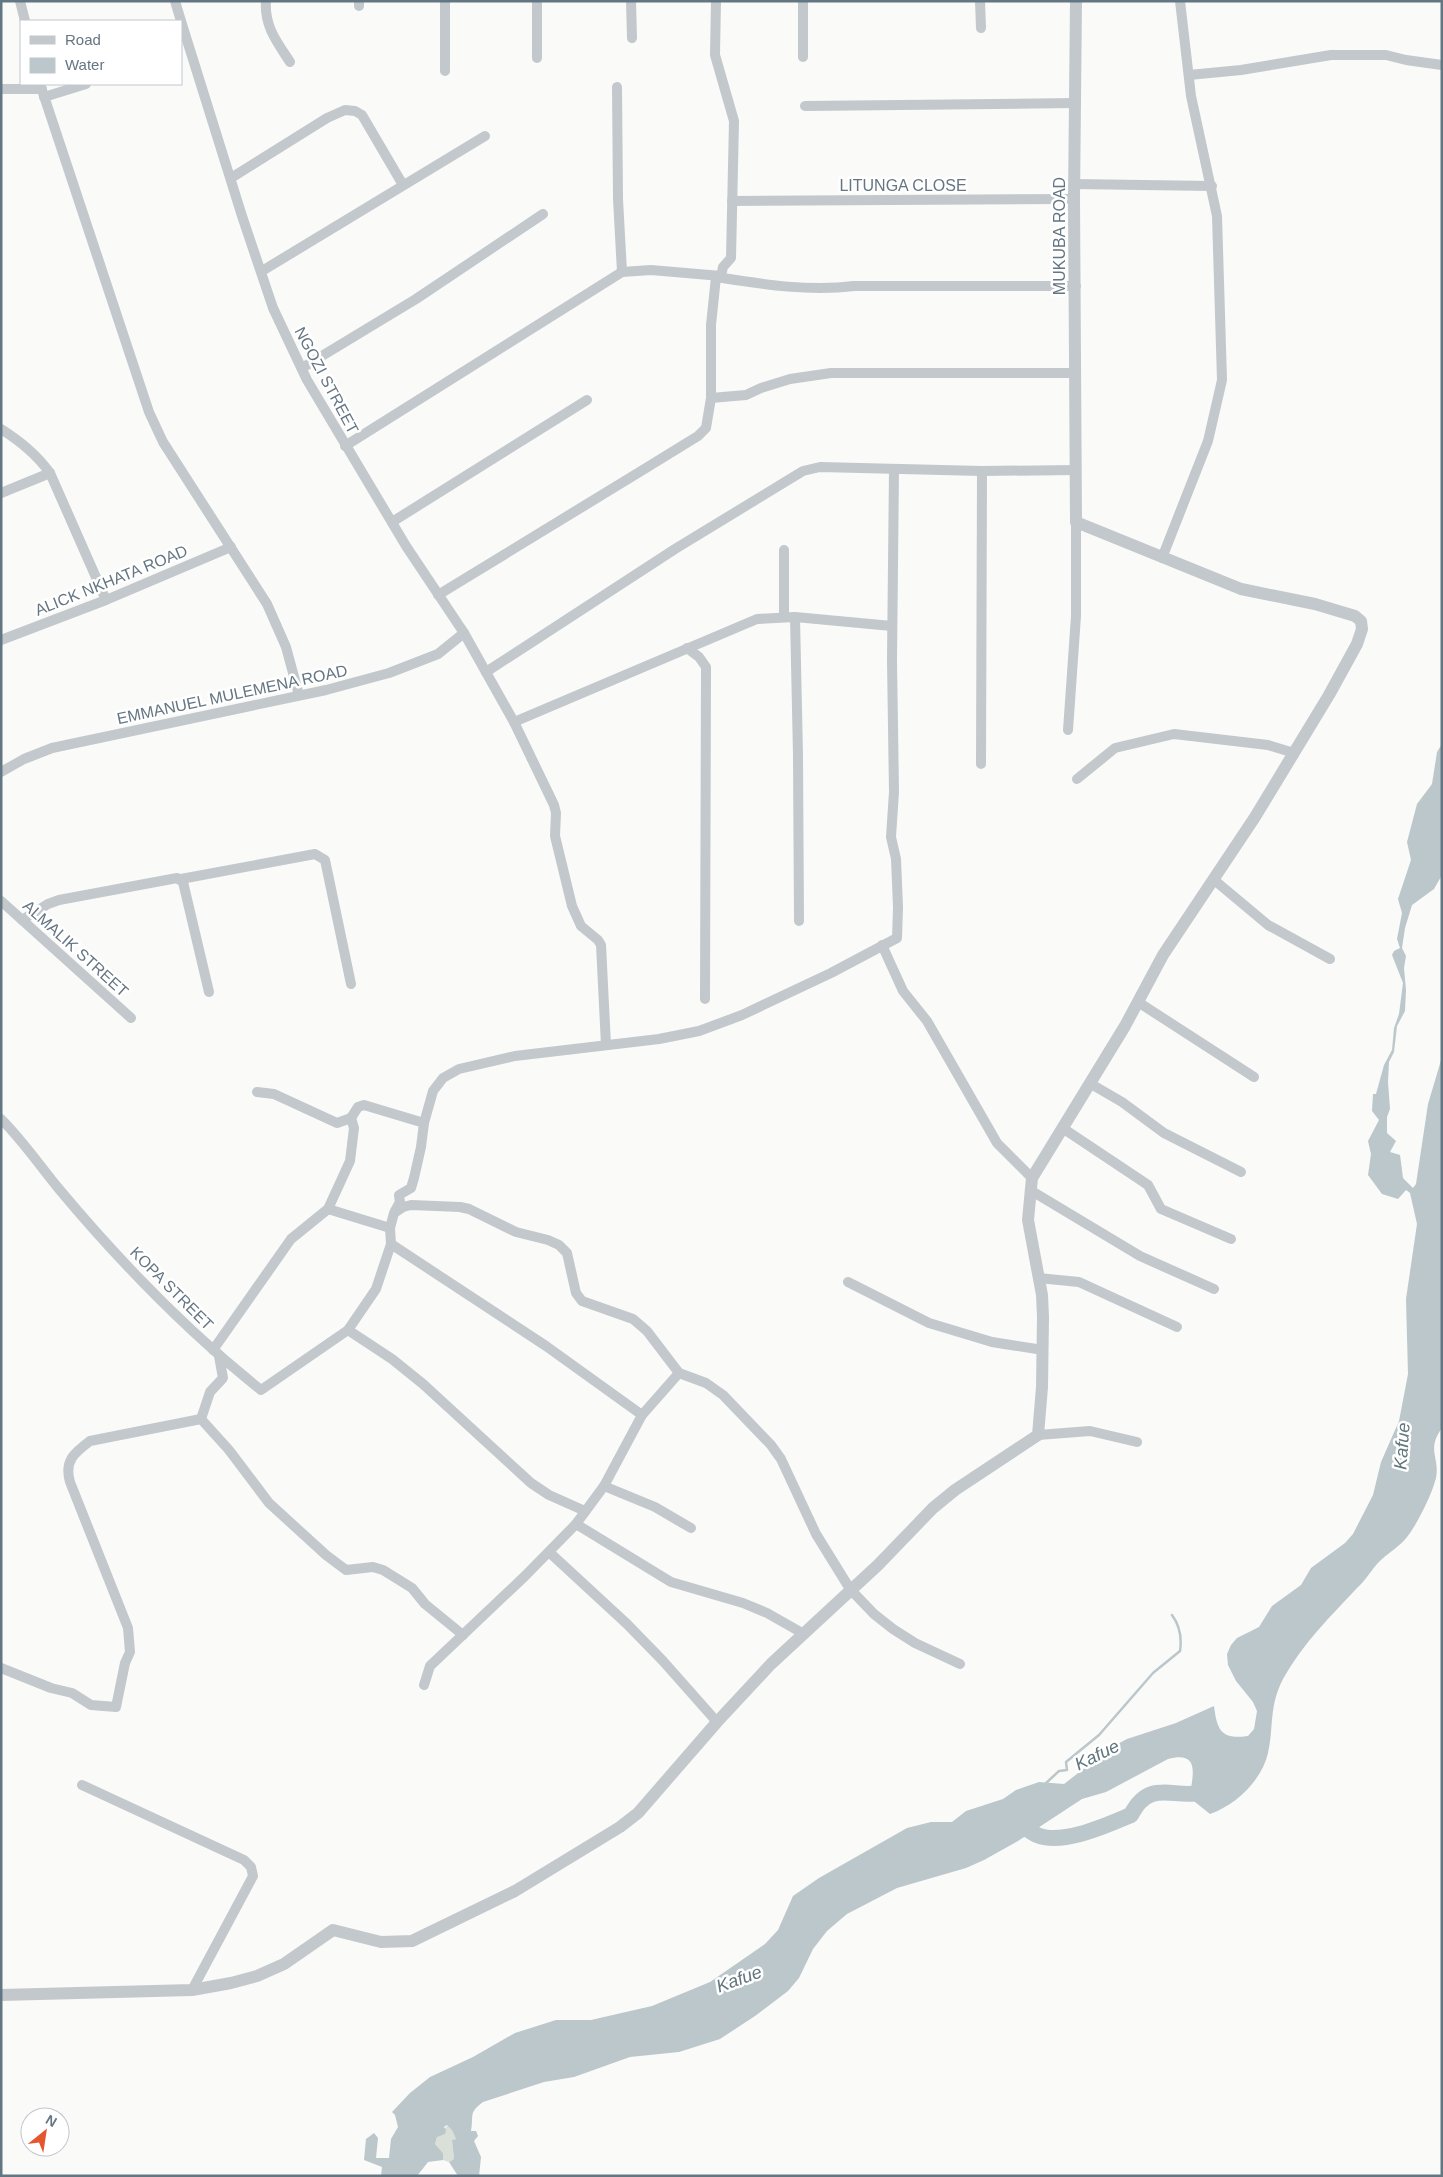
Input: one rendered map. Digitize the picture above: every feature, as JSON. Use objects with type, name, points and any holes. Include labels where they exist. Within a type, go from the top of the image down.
[{"type":"street","points":[[20,1],[25,20]]},
{"type":"street","name":"NGOZI STREET","points":[[175,1],[181,20]]},
{"type":"street","points":[[266,1],[265,14],[270,31],[290,62]]},
{"type":"street","points":[[445,71],[446,1]]},
{"type":"street","points":[[537,1],[537,58]]},
{"type":"street","points":[[631,1],[632,38]]},
{"type":"street","points":[[438,595],[698,436],[706,428],[711,398],[711,325],[719,277],[723,267],[731,258],[734,121],[715,55],[716,1]]},
{"type":"street","points":[[803,1],[803,57]]},
{"type":"street","points":[[980,1],[981,28]]},
{"type":"street","name":"MUKUBA ROAD","points":[[1076,1],[1074,184],[1076,522]]},
{"type":"street","points":[[1162,558],[1208,440],[1222,380],[1218,234],[1212,186],[1191,96],[1180,1]]},
{"type":"street","name":"NGOZI STREET","points":[[182,24],[273,308],[302,368],[345,446],[438,595],[464,633],[514,722],[554,805],[556,813],[555,836],[572,906],[581,926],[598,940],[601,946],[606,1045]]},
{"type":"street","points":[[1189,75],[1241,70],[1332,56],[1386,55],[1442,65]]},
{"type":"street","points":[[1,89],[42,90],[79,85]]},
{"type":"street","points":[[617,88],[618,199],[622,272]]},
{"type":"street","points":[[42,90],[148,412],[163,442],[267,604],[286,647],[299,695]]},
{"type":"street","points":[[805,106],[1076,104]]},
{"type":"street","points":[[231,178],[327,118],[345,110],[355,111],[366,120],[403,185]]},
{"type":"street","points":[[262,271],[485,136]]},
{"type":"street","points":[[1074,184],[1212,186]]},
{"type":"street","name":"LITUNGA CLOSE","points":[[732,201],[1074,199]]},
{"type":"street","points":[[302,368],[416,300],[544,214]]},
{"type":"street","points":[[345,446],[622,272],[651,270],[787,287],[1076,286]]},
{"type":"street","points":[[711,398],[741,396],[790,379],[831,373],[1075,373]]},
{"type":"street","points":[[392,522],[587,400]]},
{"type":"street","points":[[1,429],[23,443],[37,456],[50,473],[106,600]]},
{"type":"street","points":[[486,672],[675,549],[803,471],[820,467],[982,471],[1076,470]]},
{"type":"street","points":[[586,1510],[549,1495],[531,1483],[392,1359],[348,1330],[376,1289],[391,1244],[390,1228],[394,1213],[400,1202],[399,1195],[411,1188],[421,1147],[424,1123],[437,1083],[443,1078],[459,1069],[515,1056],[659,1039],[699,1031],[751,1011],[897,938],[896,859],[891,837],[894,792],[892,626],[894,469]]},
{"type":"street","points":[[981,764],[982,471]]},
{"type":"street","points":[[1,493],[50,473]]},
{"type":"street","points":[[1038,1435],[1043,1350],[1042,1302],[1028,1220],[1031,1184],[1091,1084],[1163,955],[1294,753],[1350,660],[1362,629],[1361,621],[1349,614],[1315,604],[1241,589],[1076,522],[1076,616],[1068,730]]},
{"type":"street","name":"ALICK NKHATA ROAD","points":[[1,640],[106,600],[231,547]]},
{"type":"street","points":[[784,550],[798,755],[798,921]]},
{"type":"street","points":[[514,722],[758,619],[790,617],[892,626]]},
{"type":"street","name":"EMMANUEL MULEMENA ROAD","points":[[1,772],[24,759],[52,748],[299,695],[389,673],[438,654],[464,633]]},
{"type":"street","points":[[687,648],[699,656],[706,667],[704,999]]},
{"type":"street","points":[[1078,779],[1114,748],[1174,734],[1268,745],[1294,753]]},
{"type":"street","points":[[22,920],[48,904],[59,900],[173,877],[181,879],[316,854],[322,856],[325,860],[351,984]]},
{"type":"street","points":[[181,879],[209,992]]},
{"type":"street","points":[[1213,879],[1268,925],[1330,959]]},
{"type":"street","name":"ALMALIK STREET","points":[[1,901],[131,1018]]},
{"type":"street","points":[[882,945],[903,991],[926,1021],[997,1143],[1031,1184],[1123,1247],[1214,1289]]},
{"type":"street","points":[[1138,1002],[1254,1077]]},
{"type":"street","points":[[1091,1084],[1128,1106],[1164,1133],[1240,1172]]},
{"type":"street","points":[[257,1092],[274,1094],[337,1123],[351,1118],[358,1107],[364,1105],[424,1123]]},
{"type":"street","points":[[200,1419],[210,1392],[222,1378],[216,1353],[291,1239],[328,1209],[350,1161],[354,1128],[351,1118]]},
{"type":"street","name":"KOPA STREET","points":[[1,1119],[108,1244],[216,1353],[261,1390],[348,1330]]},
{"type":"street","points":[[1064,1129],[1148,1185],[1161,1209],[1231,1239]]},
{"type":"street","points":[[394,1213],[403,1207],[411,1205],[460,1207],[469,1209],[516,1232],[559,1245],[567,1253],[576,1293],[582,1301],[633,1319],[647,1331],[679,1373],[706,1383],[723,1395],[771,1445],[781,1459],[816,1534],[850,1589],[874,1614],[893,1629],[915,1643],[960,1664]]},
{"type":"street","points":[[328,1209],[390,1228]]},
{"type":"street","points":[[391,1244],[546,1346],[642,1415]]},
{"type":"street","points":[[1038,1278],[1079,1282],[1177,1327]]},
{"type":"street","points":[[848,1282],[929,1323],[992,1342],[1043,1350]]},
{"type":"street","points":[[424,1685],[430,1666],[576,1524],[604,1486],[642,1415],[679,1373]]},
{"type":"street","points":[[200,1419],[229,1450],[269,1503],[326,1555],[346,1570],[373,1567],[384,1570],[412,1588],[425,1604],[463,1635]]},
{"type":"street","points":[[1,1668],[51,1688],[72,1693],[91,1706],[116,1708],[125,1663],[130,1652],[128,1628],[67,1471],[70,1461],[78,1450],[90,1441],[200,1419]]},
{"type":"street","points":[[1,1995],[192,1990],[257,1976],[284,1964],[333,1930],[381,1942],[412,1941],[515,1891],[604,1837],[638,1813],[717,1722],[771,1664],[878,1565],[933,1508],[955,1490],[1038,1435],[1090,1431],[1136,1442]]},
{"type":"street","points":[[604,1486],[655,1507],[691,1528]]},
{"type":"street","points":[[576,1524],[670,1582],[767,1612],[804,1634]]},
{"type":"street","points":[[549,1552],[627,1624],[717,1722]]},
{"type":"street","points":[[82,1785],[244,1860],[251,1867],[253,1876],[192,1990]]},
{"type":"shaded area","points":[[448,2125],[456,2139],[452,2140],[454,2159],[449,2162],[443,2160],[443,2153],[435,2144],[437,2137]]},
{"type":"water","name":"Kafue","points":[[1442,744],[1442,875],[1434,889],[1412,905],[1405,928],[1402,948],[1406,956],[1404,968],[1405,1011],[1397,1026],[1394,1052],[1389,1062],[1390,1109],[1387,1117],[1387,1133],[1396,1141],[1390,1152],[1400,1155],[1403,1178],[1413,1188],[1416,1184],[1428,1104],[1442,1057],[1442,1428],[1437,1436],[1434,1448],[1436,1478],[1425,1507],[1407,1538],[1377,1564],[1363,1582],[1317,1631],[1283,1679],[1272,1716],[1268,1753],[1265,1763],[1254,1782],[1238,1798],[1210,1814],[1190,1798],[1193,1775],[1191,1762],[1179,1757],[1168,1759],[1106,1792],[1082,1799],[1018,1841],[984,1860],[966,1868],[897,1888],[847,1914],[827,1931],[813,1949],[799,1978],[788,1991],[720,2039],[679,2052],[630,2057],[574,2077],[544,2082],[483,2102],[473,2112],[471,2131],[476,2131],[478,2136],[474,2141],[481,2157],[479,2176],[458,2176],[449,2162],[454,2159],[452,2140],[456,2139],[452,2130],[447,2125],[444,2127],[446,2130],[445,2134],[437,2137],[435,2144],[443,2153],[443,2160],[428,2162],[417,2176],[381,2176],[382,2167],[364,2160],[366,2139],[374,2133],[378,2138],[376,2158],[389,2158],[391,2139],[398,2127],[395,2115],[392,2112],[410,2093],[430,2077],[473,2057],[515,2033],[556,2020],[591,2020],[652,2006],[710,1982],[765,1944],[778,1930],[793,1896],[819,1878],[907,1828],[931,1822],[952,1822],[966,1811],[1003,1799],[1016,1790],[1039,1782],[1064,1784],[1112,1747],[1127,1739],[1176,1723],[1214,1706],[1219,1727],[1226,1735],[1248,1736],[1254,1729],[1257,1711],[1253,1702],[1236,1681],[1228,1665],[1227,1654],[1237,1638],[1259,1627],[1272,1606],[1301,1585],[1311,1568],[1345,1543],[1353,1534],[1373,1495],[1381,1462],[1399,1421],[1408,1374],[1406,1299],[1417,1224],[1410,1193],[1406,1190],[1398,1199],[1382,1194],[1368,1175],[1371,1154],[1368,1141],[1379,1120],[1372,1111],[1373,1094],[1376,1094],[1384,1065],[1392,1050],[1394,1028],[1399,1014],[1403,983],[1392,955],[1394,951],[1400,948],[1397,939],[1402,913],[1398,899],[1411,860],[1407,842],[1417,804],[1432,784],[1437,752]]},
{"type":"waterway","name":"Kafue","points":[[1044,1785],[1059,1771],[1067,1770],[1066,1762],[1099,1735],[1153,1673],[1180,1651],[1180,1632],[1172,1615]]},
{"type":"waterway","points":[[1014,1821],[1037,1835],[1047,1838],[1071,1836],[1097,1829],[1131,1815],[1139,1803],[1148,1796],[1168,1792],[1199,1793],[1209,1788]]}]
